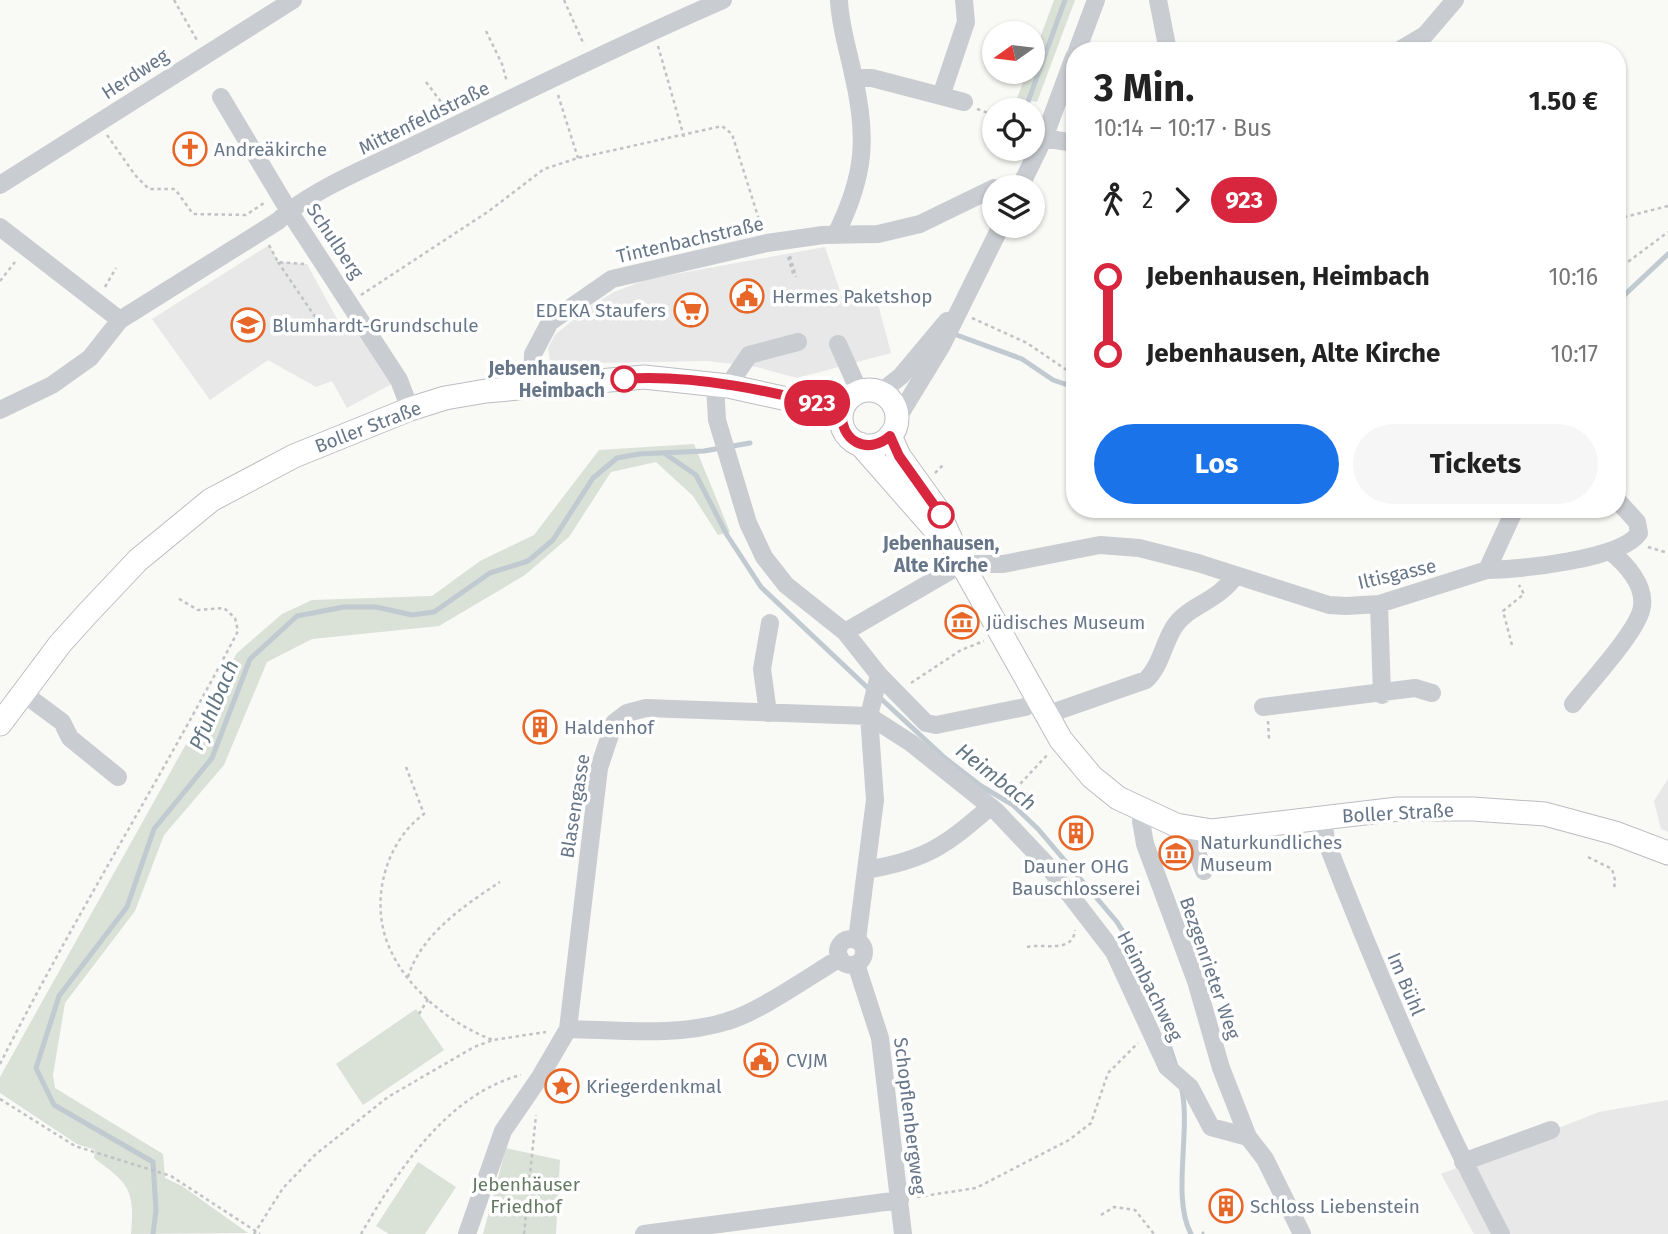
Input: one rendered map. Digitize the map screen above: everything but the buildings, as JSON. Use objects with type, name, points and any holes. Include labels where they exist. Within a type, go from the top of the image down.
[{"type":"main road","name":"Boller Straße","points":[[0,724],[60,643],[138,560],[211,500],[294,456],[410,409],[445,398],[531,386],[644,377],[721,385],[842,411]]},
{"type":"main road","points":[[870,392],[892,403],[894,427],[877,445],[852,441],[842,427],[845,402],[870,392]]},
{"type":"main road","name":"Boller Straße","points":[[894,427],[899,456],[937,509],[962,564],[1061,740],[1092,776],[1118,798],[1143,811],[1188,828],[1212,831],[1398,809],[1473,809],[1545,814],[1615,833],[1668,853]]},
{"type":"main road","name":"Boller Straße","points":[[860,444],[962,564]]},
{"type":"street","name":"Herdweg","points":[[0,186],[293,0]]},
{"type":"street","name":"Mittenfeldstraße","points":[[0,410],[52,385],[90,358],[120,320],[278,221],[289,211],[510,99],[722,0]]},
{"type":"street","points":[[836,234],[859,183],[863,153],[863,124],[839,0]]},
{"type":"street","points":[[941,96],[966,22],[964,0]]},
{"type":"street","points":[[1080,42],[1096,0]]},
{"type":"street","points":[[1158,0],[1166,42]]},
{"type":"street","points":[[1413,42],[1425,35],[1455,0]]},
{"type":"street","points":[[854,78],[872,78],[964,102]]},
{"type":"street","points":[[1045,135],[1066,79]]},
{"type":"street","name":"Schulberg","points":[[221,97],[289,211],[351,302],[399,380],[410,409]]},
{"type":"street","points":[[1045,138],[1066,142]]},
{"type":"street","name":"Tintenbachstraße","points":[[531,386],[533,354],[550,322],[612,279],[778,241],[836,234],[878,234],[920,224],[982,194]]},
{"type":"street","points":[[0,227],[120,320]]},
{"type":"street","points":[[894,427],[942,345],[956,311],[994,238]]},
{"type":"street","points":[[838,344],[870,392],[901,376],[956,311]]},
{"type":"street","points":[[798,342],[750,355],[721,385],[717,420],[748,523],[764,557],[797,596],[845,632],[877,678],[931,725],[1026,707],[1042,708],[1146,680],[1156,670],[1174,627],[1187,614],[1225,591],[1236,575]]},
{"type":"street","points":[[1626,510],[1637,522],[1636,538]]},
{"type":"street","points":[[1494,570],[1513,518]]},
{"type":"street","name":"Iltisgasse","points":[[962,564],[1003,564],[1100,545],[1139,548],[1329,605],[1379,604],[1494,570],[1536,566],[1611,552],[1636,538]]},
{"type":"street","points":[[1573,704],[1637,623],[1642,607],[1641,592],[1626,564],[1611,552]]},
{"type":"street","points":[[845,632],[962,564]]},
{"type":"street","points":[[1379,604],[1382,695]]},
{"type":"street","points":[[768,713],[762,669],[770,622]]},
{"type":"street","points":[[467,1234],[503,1131],[568,1029],[637,1031],[706,1026],[730,1021],[864,954],[857,940],[874,800],[870,713],[877,678]]},
{"type":"street","points":[[1263,707],[1382,695],[1415,688],[1432,693]]},
{"type":"street","points":[[23,693],[62,722],[71,738],[118,777]]},
{"type":"street","name":"Blasengasse","points":[[568,1029],[599,768],[614,723],[627,713],[646,708],[768,713],[870,713]]},
{"type":"street","name":"Heimbachweg","points":[[870,713],[990,807],[1047,865],[1114,952],[1167,1066],[1190,1087],[1210,1126],[1248,1137]]},
{"type":"street","points":[[866,870],[908,863],[934,850],[958,835],[990,807]]},
{"type":"street","name":"Bezgenrieter Weg","points":[[1143,811],[1141,821],[1145,844],[1196,981],[1221,1068],[1248,1137]]},
{"type":"street","name":"Im Bühl","points":[[1323,818],[1326,841],[1379,976],[1463,1162],[1501,1234]]},
{"type":"street","points":[[1188,828],[1203,872]]},
{"type":"street","name":"Schopflenbergweg","points":[[848,961],[880,1038],[903,1234]]},
{"type":"street","points":[[1463,1162],[1551,1130]]},
{"type":"street","points":[[1248,1137],[1265,1159],[1302,1234]]},
{"type":"street","points":[[644,1234],[762,1226],[900,1200]]},
{"type":"path","points":[[174,0],[205,54]]},
{"type":"path","points":[[565,0],[591,60]]},
{"type":"path","points":[[654,30],[684,137]]},
{"type":"path","points":[[486,31],[502,64],[510,99]]},
{"type":"path","points":[[552,79],[578,158]]},
{"type":"path","points":[[426,82],[459,124]]},
{"type":"path","points":[[99,122],[135,175],[149,189],[175,189],[193,214],[246,215],[279,194]]},
{"type":"path","points":[[351,302],[489,211],[544,169],[578,158],[722,127],[732,134],[795,277]]},
{"type":"path","points":[[1626,217],[1668,206]]},
{"type":"path","points":[[1626,263],[1668,232]]},
{"type":"path","points":[[269,245],[324,330],[369,332]]},
{"type":"path","points":[[0,281],[26,248]]},
{"type":"path","points":[[278,262],[326,266]]},
{"type":"path","points":[[95,301],[116,268]]},
{"type":"path","points":[[956,311],[1027,343],[1066,370]]},
{"type":"path","points":[[1636,538],[1668,554]]},
{"type":"path","points":[[1494,570],[1520,587],[1524,594],[1503,611],[1512,645]]},
{"type":"path","points":[[0,1064],[37,991],[182,738],[238,631],[235,618],[224,608],[198,610],[176,597]]},
{"type":"path","points":[[897,693],[961,650],[1002,634]]},
{"type":"path","points":[[1010,793],[1046,756]]},
{"type":"path","points":[[406,767],[424,814],[413,822],[395,848],[385,869],[381,897],[382,924],[390,950],[408,977],[428,999],[454,1021],[493,1040]]},
{"type":"path","points":[[1588,857],[1612,869],[1614,890]]},
{"type":"path","points":[[408,977],[412,962],[431,938],[466,904],[500,882]]},
{"type":"path","points":[[1027,947],[1066,945],[1074,936],[1080,907]]},
{"type":"path","points":[[419,1014],[428,999]]},
{"type":"path","points":[[254,1233],[283,1188],[316,1154],[388,1097],[436,1068],[493,1040],[568,1029]]},
{"type":"path","points":[[900,1200],[976,1188],[1069,1140],[1091,1122],[1108,1073],[1149,1031]]},
{"type":"path","points":[[361,1234],[408,1157],[440,1124],[477,1096],[509,1078],[545,1068]]},
{"type":"path","points":[[0,1100],[75,1146],[162,1172],[204,1196],[254,1233],[260,1234]]},
{"type":"path","points":[[524,1234],[531,1154]]},
{"type":"path","points":[[1101,1215],[1114,1207],[1135,1210],[1154,1234]]},
{"type":"shaded area","name":"Blumhardt-Grundschule","points":[[269,245],[278,262],[307,264],[343,330],[369,332],[399,380],[347,408],[332,381],[316,387],[268,360],[210,400],[152,319]]},
{"type":"shaded area","points":[[825,247],[842,297],[874,289],[891,353],[797,378],[757,367],[708,361],[590,363],[550,360],[548,348],[555,335],[585,310],[614,292],[648,279]]},
{"type":"shaded area","points":[[1668,779],[1668,832],[1661,829],[1654,801]]},
{"type":"shaded area","points":[[1668,1100],[1668,1234],[1474,1234],[1441,1174],[1599,1112]]},
{"type":"green space","points":[[1054,0],[1075,0],[1045,81],[1045,24]]},
{"type":"green space","points":[[1022,84],[1044,84],[1038,98],[1017,98]]},
{"type":"green space","points":[[694,444],[730,532],[718,535],[693,496],[656,462],[611,472],[569,537],[525,575],[439,626],[312,639],[267,662],[224,765],[164,835],[135,911],[65,1003],[53,1075],[55,1088],[163,1154],[165,1178],[182,1186],[248,1233],[131,1234],[132,1207],[122,1182],[94,1158],[95,1150],[77,1144],[0,1093],[0,1077],[237,653],[282,614],[312,600],[432,596],[480,561],[534,535],[599,450]]},
{"type":"green space","points":[[416,1009],[444,1050],[363,1105],[336,1064]]},
{"type":"green space","name":"Jebenhäuser Friedhof","points":[[506,1148],[560,1160],[556,1234],[483,1234]]},
{"type":"green space","points":[[418,1162],[456,1187],[425,1234],[389,1234],[376,1226]]},
{"type":"waterway","points":[[1029,98],[1065,0]]},
{"type":"waterway","name":"Pfuhlbach","points":[[1626,294],[1668,254]]},
{"type":"waterway","name":"Pfuhlbach","points":[[954,334],[1022,359],[1053,380],[1066,384]]},
{"type":"waterway","name":"Pfuhlbach","points":[[153,1234],[156,1210],[153,1162],[54,1105],[36,1068],[59,996],[127,907],[154,829],[212,758],[250,659],[297,616],[344,607],[376,607],[412,615],[434,612],[490,573],[528,561],[553,540],[593,478],[617,458],[639,454],[704,451],[750,443]]},
{"type":"waterway","name":"Heimbach","points":[[664,453],[696,475],[727,535],[761,587],[870,690]]},
{"type":"waterway","name":"Heimbach","points":[[878,696],[945,758],[981,786],[1013,805],[1038,829],[1117,922],[1136,953],[1150,987],[1176,1066]]},
{"type":"waterway","name":"Heimbach","points":[[1181,1086],[1184,1103],[1183,1201],[1185,1219],[1191,1234]]},
{"type":"bus line","name":"923","points":[[624,379],[644,377],[727,386],[817,403],[842,411],[842,427],[852,441],[868,446],[877,445],[890,436],[899,456],[941,515]]},
{"type":"place","name":"Andreäkirche","points":[[190,149]]},
{"type":"place","name":"Hermes Paketshop","points":[[747,296]]},
{"type":"place","name":"EDEKA Staufers","points":[[691,310]]},
{"type":"place","name":"Blumhardt-Grundschule","points":[[248,325]]},
{"type":"place","name":"Jebenhausen, Heimbach","points":[[624,379]]},
{"type":"place","name":"Jebenhausen, Alte Kirche","points":[[941,515]]},
{"type":"place","name":"Jüdisches Museum","points":[[962,622]]},
{"type":"place","name":"Haldenhof","points":[[540,727]]},
{"type":"place","name":"Dauner OHG Bauschlosserei","points":[[1076,833]]},
{"type":"place","name":"Naturkundliches Museum","points":[[1176,853]]},
{"type":"place","name":"CVJM","points":[[761,1060]]},
{"type":"place","name":"Kriegerdenkmal","points":[[562,1086]]},
{"type":"place","name":"Schloss Liebenstein","points":[[1226,1206]]}]
